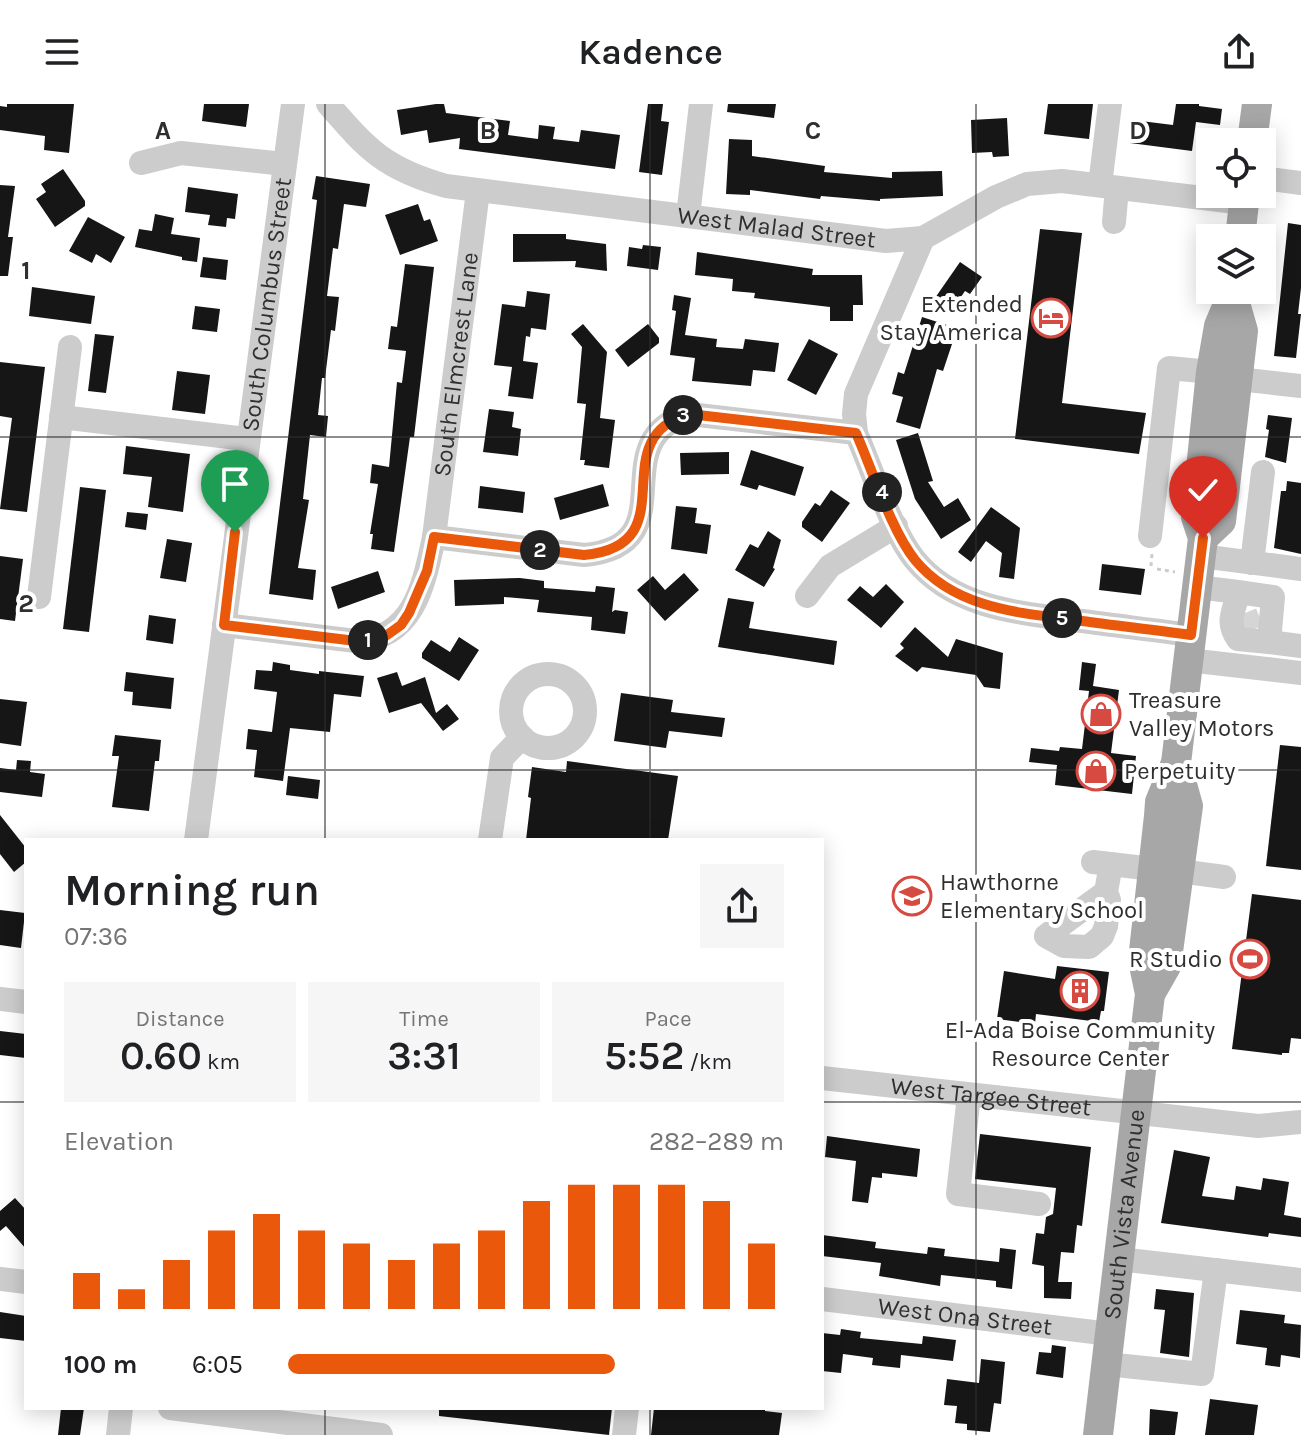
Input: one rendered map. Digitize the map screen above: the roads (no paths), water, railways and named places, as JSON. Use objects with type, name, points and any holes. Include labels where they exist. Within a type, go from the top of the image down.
[{"type":"main road","points":[[1254,128],[1257,104]]},
{"type":"main road","name":"South Vista Avenue","points":[[1098,1435],[1150,994],[1166,966],[1166,870],[1188,806],[1176,763],[1202,547],[1221,521],[1225,376],[1243,331],[1237,304]]},
{"type":"street","name":"South Columbus Street","points":[[196,838],[246,439],[293,104]]},
{"type":"street","name":"West Malad Street","points":[[328,104],[364,146],[398,170],[446,186],[886,241],[923,238],[996,197],[1027,184],[1062,181],[1196,194]]},
{"type":"street","points":[[688,216],[701,104]]},
{"type":"street","points":[[1110,104],[1108,186],[1114,222]]},
{"type":"street","points":[[141,163],[181,153],[284,164]]},
{"type":"street","points":[[1276,180],[1301,183]]},
{"type":"street","name":"South Elmcrest Lane","points":[[224,625],[356,641],[387,635],[401,625],[409,613],[427,571],[434,537],[478,191]]},
{"type":"street","points":[[923,238],[856,394],[856,433],[896,526],[914,558],[949,589],[998,609],[1190,647],[1250,667],[1301,673]]},
{"type":"street","points":[[39,597],[70,347]]},
{"type":"street","points":[[1150,536],[1169,368],[1301,386]]},
{"type":"street","points":[[434,537],[584,555],[606,553],[625,544],[635,530],[640,513],[648,446],[663,426],[674,418],[689,414],[856,433]]},
{"type":"street","points":[[61,417],[246,439]]},
{"type":"street","points":[[1252,563],[1263,472]]},
{"type":"street","points":[[807,596],[830,566],[896,526]]},
{"type":"street","points":[[1202,547],[1252,563],[1301,569]]},
{"type":"street","points":[[1197,587],[1247,622],[1301,646]]},
{"type":"street","points":[[1045,616],[1047,591]]},
{"type":"street","points":[[1247,622],[1250,667]]},
{"type":"street","points":[[490,838],[502,758],[522,737]]},
{"type":"street","points":[[1106,892],[1102,863],[1224,877]]},
{"type":"street","points":[[0,999],[24,1002]]},
{"type":"street","name":"West Targee Street","points":[[824,1078],[1258,1126],[1301,1122]]},
{"type":"street","points":[[969,1095],[958,1194],[1039,1204]]},
{"type":"street","points":[[1119,1259],[1301,1280]]},
{"type":"street","name":"West Ona Street","points":[[824,1299],[1108,1349],[1202,1374],[1216,1270]]},
{"type":"street","points":[[0,1279],[24,1282]]},
{"type":"street","points":[[118,1435],[121,1410]]},
{"type":"street","points":[[186,1410],[381,1435]]},
{"type":"street","points":[[624,1435],[627,1410]]},
{"type":"tunnel","points":[[1245,613],[1252,630]]},
{"type":"place","name":"Extended Stay America","points":[[1051,318]]},
{"type":"place","name":"Treasure Valley Motors","points":[[1101,714]]},
{"type":"place","name":"Perpetuity","points":[[1096,771]]},
{"type":"place","name":"Hawthorne Elementary School","points":[[912,896]]},
{"type":"place","name":"R Studio","points":[[1250,959]]},
{"type":"place","name":"El-Ada Boise Community Resource Center","points":[[1080,991]]}]
